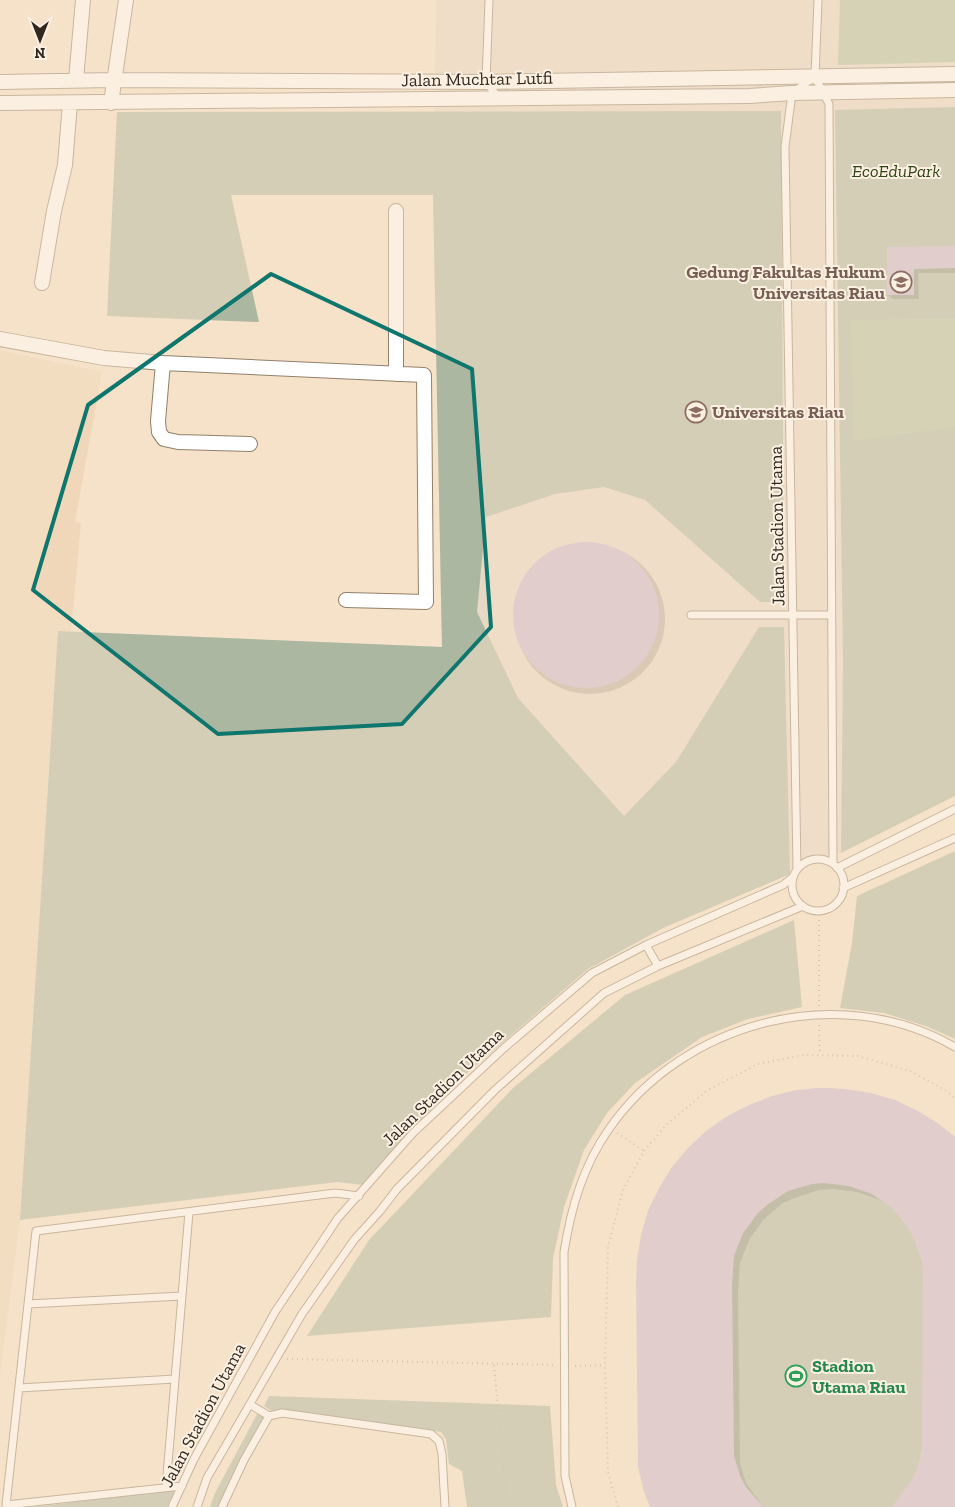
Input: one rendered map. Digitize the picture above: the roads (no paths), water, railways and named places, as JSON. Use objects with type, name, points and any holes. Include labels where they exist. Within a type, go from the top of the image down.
[{"type":"street","points":[[76,80],[84,0]]},
{"type":"street","points":[[111,103],[126,0]]},
{"type":"street","name":"Jalan Muchtar Lutfi","points":[[0,82],[76,80],[486,82],[955,74]]},
{"type":"street","name":"Jalan Muchtar Lutfi","points":[[0,103],[748,96],[823,92],[955,90]]},
{"type":"street","points":[[42,283],[54,211],[65,165],[70,103]]},
{"type":"street","points":[[396,211],[396,374]]},
{"type":"street","points":[[0,339],[104,358],[163,363],[424,375],[426,602],[346,600]]},
{"type":"street","points":[[163,363],[158,422],[159,432],[164,439],[178,442],[250,444]]},
{"type":"lane","points":[[489,0],[486,82],[498,98]]},
{"type":"lane","points":[[818,0],[815,77],[829,104],[831,614],[835,866],[843,881],[843,888],[840,898],[835,904],[827,908],[811,910],[803,906],[793,893],[793,877],[797,869],[811,860],[820,859],[835,866]]},
{"type":"lane","points":[[792,93],[815,77]]},
{"type":"lane","name":"Jalan Stadion Utama","points":[[792,93],[785,147],[797,869]]},
{"type":"lane","points":[[691,615],[831,614]]},
{"type":"lane","points":[[835,866],[955,809]]},
{"type":"lane","points":[[843,888],[955,838]]},
{"type":"lane","name":"Jalan Stadion Utama","points":[[172,1507],[194,1459],[275,1312],[338,1218],[412,1134],[504,1048],[592,973],[646,945],[783,885],[793,877]]},
{"type":"lane","name":"Jalan Stadion Utama","points":[[197,1507],[208,1478],[302,1314],[354,1240],[397,1189],[495,1090],[604,992],[658,966],[803,906]]},
{"type":"lane","points":[[646,945],[658,966]]},
{"type":"lane","points":[[572,1507],[565,1476],[564,1252],[569,1218],[579,1185],[609,1128],[634,1098],[659,1074],[688,1054],[718,1038],[750,1026],[784,1018],[819,1015],[854,1016],[888,1022],[921,1031],[955,1047]]},
{"type":"lane","points":[[182,1486],[6,1505],[36,1231],[334,1193],[359,1196]]},
{"type":"lane","points":[[166,1487],[189,1212]]},
{"type":"lane","points":[[28,1304],[182,1296]]},
{"type":"lane","points":[[19,1388],[175,1379]]},
{"type":"lane","points":[[251,1405],[269,1416],[282,1413],[431,1434],[439,1441],[442,1454],[445,1507]]},
{"type":"lane","points":[[222,1507],[244,1460],[269,1416]]},
{"type":"place","name":"Gedung Fakultas Hukum Universitas Riau","points":[[901,282]]},
{"type":"place","name":"Universitas Riau","points":[[696,412]]},
{"type":"place","name":"Stadion Utama Riau","points":[[796,1376]]},
{"type":"park label","name":"EcoEduPark","points":[[896,171]]}]
